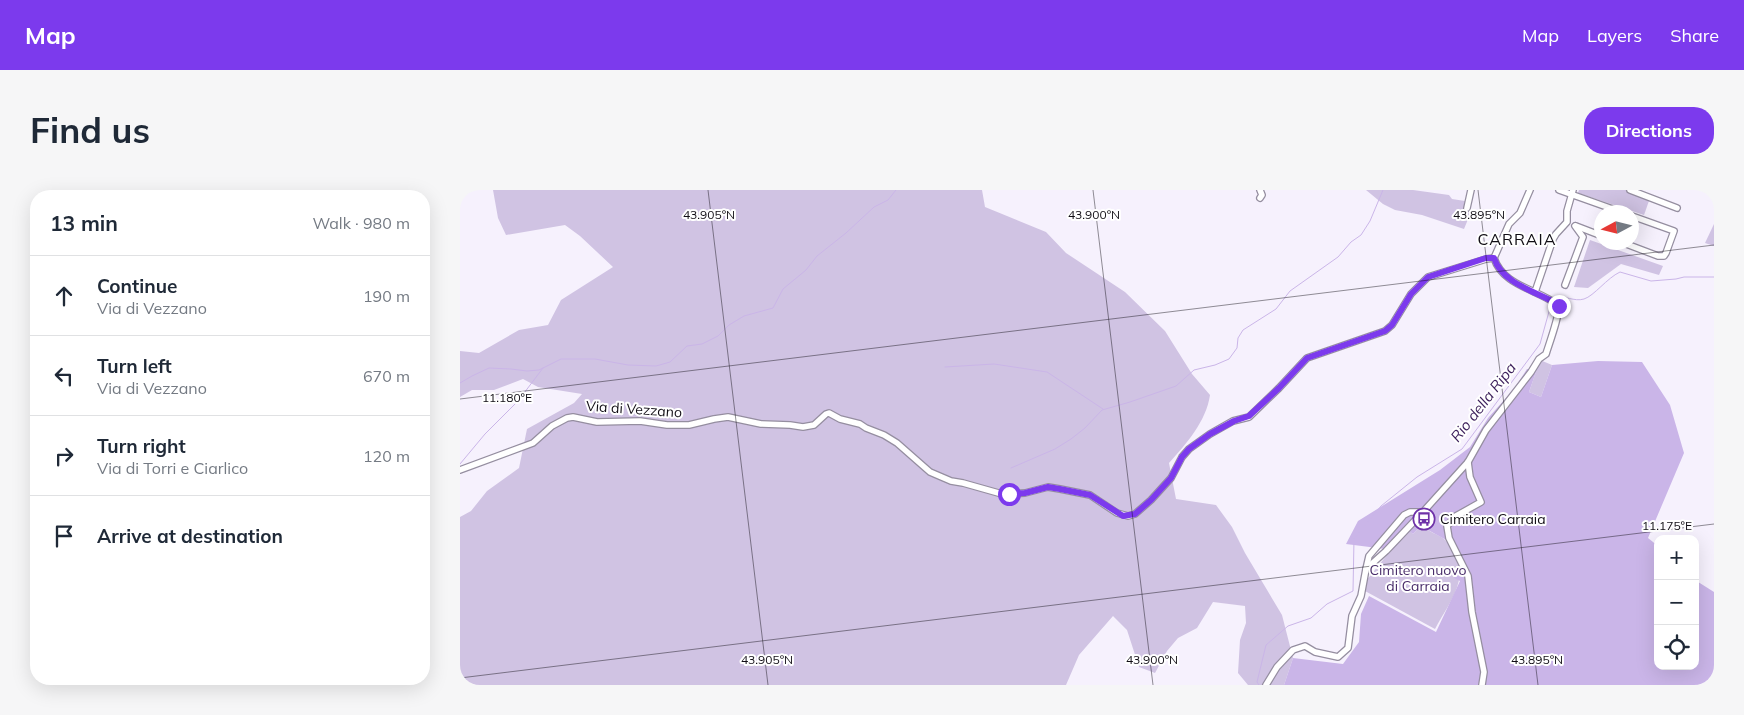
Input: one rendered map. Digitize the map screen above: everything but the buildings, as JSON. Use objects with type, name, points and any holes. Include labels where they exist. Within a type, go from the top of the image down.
[{"type":"street","points":[[1260,190],[1262,195],[1260,198]]},
{"type":"street","points":[[1467,208],[1471,190]]},
{"type":"street","points":[[1366,569],[1423,512],[1468,462],[1486,430],[1531,372],[1538,358],[1546,354],[1560,309],[1556,303],[1510,280],[1498,268],[1494,258],[1509,224],[1520,213],[1530,190]]},
{"type":"street","points":[[1559,190],[1572,192],[1604,205]]},
{"type":"street","points":[[1630,190],[1677,208]]},
{"type":"street","points":[[1535,292],[1556,234],[1567,222],[1567,210],[1572,192]]},
{"type":"street","points":[[1639,219],[1674,232],[1664,256],[1658,256],[1639,249]]},
{"type":"street","points":[[1567,222],[1594,233]]},
{"type":"street","points":[[1575,226],[1582,237]]},
{"type":"street","points":[[1565,285],[1582,237],[1589,231]]},
{"type":"street","name":"Via di Vezzano","points":[[460,470],[533,442],[552,426],[573,416],[597,422],[640,420],[667,425],[689,426],[728,417],[761,424],[803,427],[814,425],[829,413],[884,435],[903,448],[930,472],[951,481],[1002,494],[1025,493],[1048,487],[1060,489],[1090,495],[1117,513],[1128,516],[1135,514],[1161,489],[1171,478],[1182,457],[1189,449],[1210,434],[1234,421],[1249,416],[1307,358],[1389,328],[1411,294],[1428,277],[1486,258],[1494,258]]},
{"type":"street","points":[[1468,462],[1470,477],[1481,502],[1456,516],[1447,526],[1449,538],[1468,576],[1472,612],[1484,672],[1482,685]]},
{"type":"street","points":[[1266,685],[1277,667],[1292,650],[1305,646],[1315,652],[1338,657],[1348,648],[1352,616],[1361,596],[1369,556],[1404,515],[1410,512],[1423,512]]},
{"type":"street","points":[[1391,530],[1399,537]]},
{"type":"green space","points":[[493,190],[982,190],[985,207],[1046,232],[1066,253],[1125,292],[1165,331],[1192,374],[1210,395],[1200,423],[1169,463],[1176,499],[1216,505],[1232,527],[1245,553],[1282,615],[1293,658],[1284,685],[1248,685],[1238,673],[1240,640],[1246,623],[1245,606],[1213,602],[1197,628],[1178,638],[1167,651],[1155,673],[1139,667],[1127,630],[1113,616],[1079,655],[1066,685],[460,685],[460,517],[471,511],[487,491],[519,468],[527,429],[574,403],[582,394],[538,387],[523,379],[494,390],[472,390],[460,397],[460,351],[479,353],[519,330],[548,325],[561,300],[613,267],[580,236],[565,225],[506,235],[498,218]]},
{"type":"green space","points":[[1366,190],[1413,190],[1449,195],[1452,199],[1465,201],[1464,210],[1471,212],[1464,229],[1422,215],[1395,210],[1383,204]]},
{"type":"green space","points":[[1579,190],[1628,190],[1650,198],[1644,215],[1639,213],[1639,205],[1614,205],[1578,193]]},
{"type":"green space","points":[[1714,224],[1714,246],[1705,243]]},
{"type":"green space","points":[[1590,240],[1594,241],[1594,250],[1618,250],[1663,266],[1659,275],[1621,264],[1588,288],[1574,287]]},
{"type":"green space","points":[[1540,360],[1552,365],[1541,397],[1529,392]]},
{"type":"green space","name":"Cimitero nuovo di Carraia","points":[[1428,518],[1434,523],[1428,530],[1446,541],[1456,555],[1460,576],[1453,597],[1435,629],[1365,591],[1366,581],[1408,529],[1413,534]]},
{"type":"shaded area","points":[[1598,361],[1642,362],[1670,405],[1684,453],[1648,538],[1654,543],[1654,670],[1699,670],[1699,583],[1714,592],[1714,685],[1284,685],[1293,658],[1343,664],[1359,642],[1361,614],[1369,596],[1436,632],[1460,581],[1454,578],[1460,566],[1448,541],[1428,530],[1434,523],[1428,518],[1413,534],[1408,530],[1393,550],[1346,544],[1358,521],[1440,470],[1470,447],[1488,418],[1514,389],[1527,369],[1537,369],[1529,392],[1541,397],[1552,365]]},
{"type":"waterway","points":[[460,383],[489,368],[539,370],[561,359],[595,359],[628,365],[656,366],[670,362],[687,346],[702,344],[718,336],[729,325],[744,316],[773,308],[783,289],[806,270],[817,256],[874,207],[888,200],[896,190]]},
{"type":"waterway","points":[[1011,468],[1055,449],[1071,439],[1085,428],[1102,410],[1176,386],[1194,370],[1215,365],[1229,359],[1237,348],[1238,338],[1243,330],[1276,309],[1290,291],[1338,257],[1351,242],[1361,235],[1370,221],[1383,190]]},
{"type":"waterway","name":"Rio della Ripa","points":[[1556,298],[1584,299],[1620,272],[1651,281],[1684,277],[1714,277]]},
{"type":"waterway","name":"Rio della Ripa","points":[[1259,685],[1257,682],[1266,645],[1288,626],[1311,618],[1327,604],[1353,591],[1354,539],[1381,506],[1417,477],[1462,449],[1540,344],[1550,308]]},
{"type":"waterway","points":[[945,367],[994,364],[1047,372],[1103,409]]},
{"type":"waterway","points":[[460,464],[485,434],[518,401],[543,368]]},
{"type":"place","name":"Cimitero Carraia","points":[[1424,519]]},
{"type":"district","name":"CARRAIA","points":[[1517,239]]},
{"type":"route","points":[[1009,494],[1025,493],[1048,487],[1090,495],[1123,516],[1135,514],[1171,478],[1182,457],[1189,449],[1210,434],[1234,421],[1249,416],[1307,358],[1385,331],[1392,325],[1411,294],[1428,277],[1461,268],[1486,258],[1494,258],[1498,268],[1510,280],[1559,306]]}]
